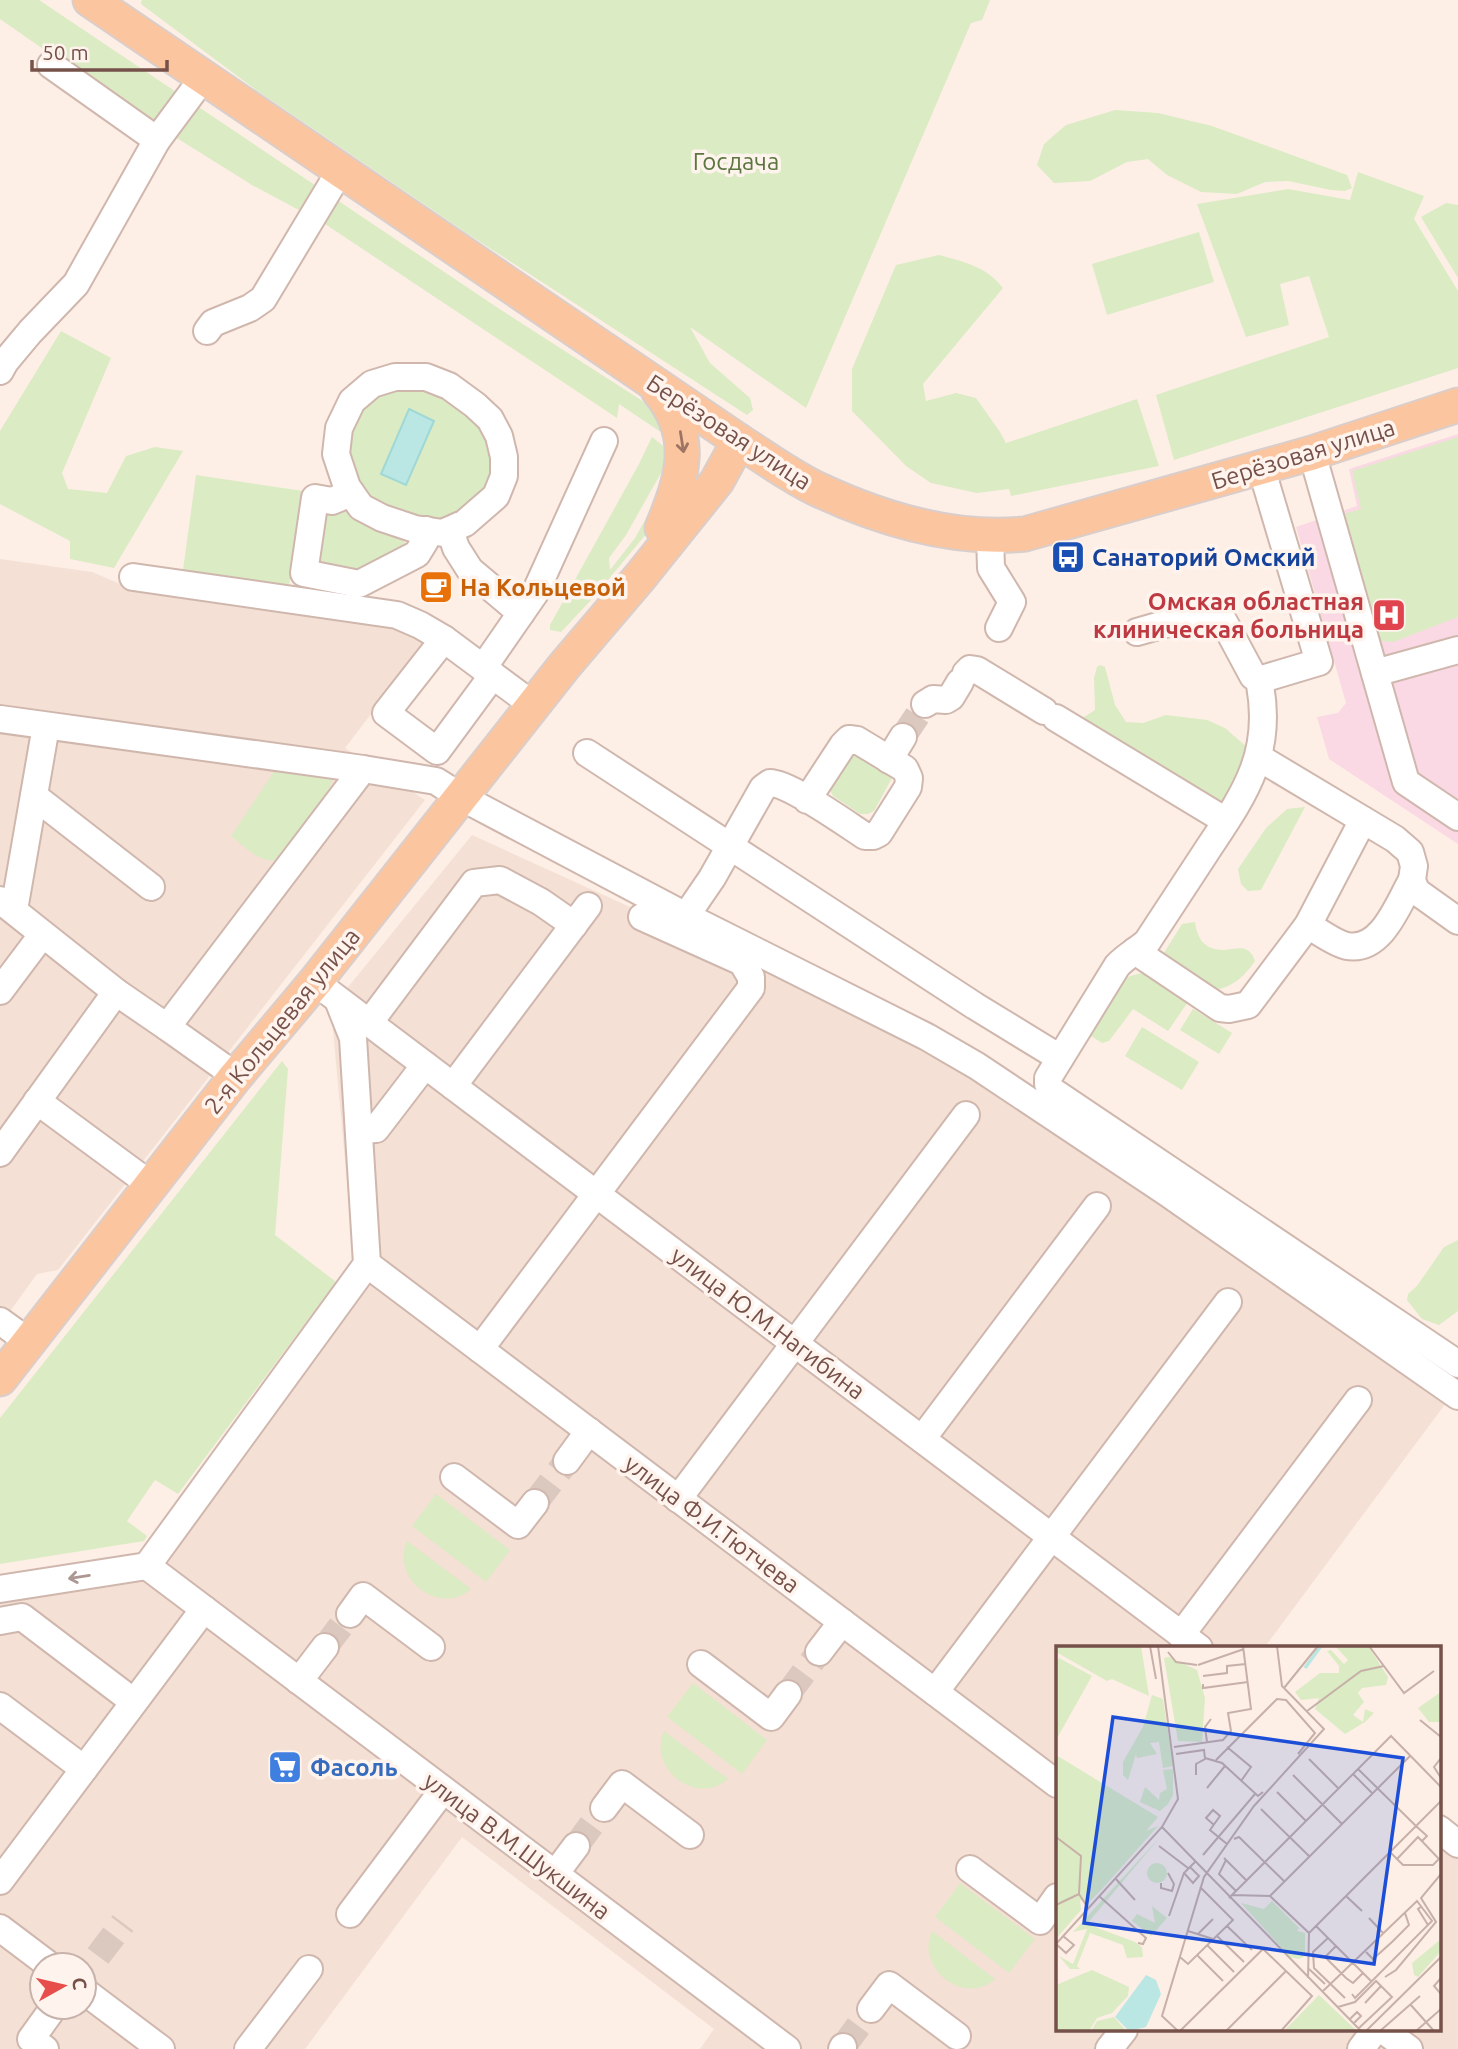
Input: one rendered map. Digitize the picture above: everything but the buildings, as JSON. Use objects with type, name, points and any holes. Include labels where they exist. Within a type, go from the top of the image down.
[{"type":"main road","name":"Берёзовая улица","points":[[107,4],[203,78],[738,441],[815,488],[873,512],[949,532],[990,536],[1026,534],[1312,453],[1458,405]]},
{"type":"main road","points":[[652,383],[675,417],[682,439],[684,458],[680,480],[662,528]]},
{"type":"main road","name":"2-я Кольцевая улица","points":[[565,665],[704,473],[738,441]]},
{"type":"main road","name":"2-я Кольцевая улица","points":[[0,1379],[236,1076],[326,991],[461,797],[565,665],[717,481],[738,441]]},
{"type":"street","points":[[51,65],[157,141]]},
{"type":"street","points":[[0,371],[30,332],[76,284],[157,141],[203,78]]},
{"type":"street","points":[[207,331],[213,323],[250,308],[263,299],[340,171]]},
{"type":"street","points":[[395,377],[426,377],[451,387],[490,419],[499,436],[504,457],[504,476],[496,496],[465,523],[438,530],[415,529],[382,518],[362,507],[347,486],[336,454],[339,428],[352,401],[372,384],[395,377]]},
{"type":"street","points":[[444,639],[386,713],[437,751],[535,593],[604,442]]},
{"type":"street","points":[[1312,453],[1406,782],[1458,817]]},
{"type":"street","points":[[1137,632],[1196,615],[1212,616],[1224,622],[1253,676],[1262,679],[1319,662],[1261,467]]},
{"type":"street","points":[[351,493],[332,501],[315,499],[304,573],[359,584],[417,554],[425,541],[438,530]]},
{"type":"street","points":[[438,530],[456,548],[470,570],[521,613]]},
{"type":"street","points":[[990,536],[992,568],[1012,602],[999,628]]},
{"type":"street","points":[[133,577],[397,615],[444,639],[533,705]]},
{"type":"street","points":[[1375,673],[1458,650]]},
{"type":"street","points":[[925,704],[933,699],[946,700],[951,697],[970,669],[977,670],[1226,821]]},
{"type":"street","points":[[1262,679],[1260,685],[1264,726],[1258,757],[1242,797],[1147,942],[1117,966],[1048,1078],[1048,1084],[1051,1090],[1458,1364]]},
{"type":"street","points":[[0,719],[363,769],[436,782],[686,916],[927,1037],[977,1066],[1166,1192],[1458,1396]]},
{"type":"street","points":[[46,726],[34,796],[7,905],[116,992],[236,1076]]},
{"type":"street","points":[[889,760],[903,737]]},
{"type":"street","points":[[686,916],[712,878],[764,788],[770,783],[786,787],[865,836],[873,836],[879,833],[908,787],[909,778],[905,769],[857,740],[849,739],[807,800]]},
{"type":"street","points":[[587,753],[975,1006],[1060,1058]]},
{"type":"street","points":[[1258,757],[1395,839],[1410,852],[1412,880],[1416,891],[1458,921]]},
{"type":"street","points":[[167,1027],[363,769]]},
{"type":"street","points":[[34,796],[151,887]]},
{"type":"street","points":[[1135,951],[1220,1008],[1248,1005],[1308,925],[1363,820]]},
{"type":"street","points":[[369,1023],[474,883],[500,880],[541,902],[581,915],[453,1086]]},
{"type":"street","points":[[1308,925],[1346,946],[1362,945],[1383,930],[1412,880]]},
{"type":"street","points":[[480,1349],[751,988],[751,977],[742,962],[642,917]]},
{"type":"street","points":[[0,991],[43,935]]},
{"type":"street","points":[[0,1589],[147,1566],[367,1264],[353,1038],[326,991]]},
{"type":"street","name":"улица Ю.М.Нагибина","points":[[326,991],[1190,1642]]},
{"type":"street","points":[[0,1153],[116,992]]},
{"type":"street","points":[[359,1130],[376,1129],[425,1065]]},
{"type":"street","points":[[37,1101],[151,1185]]},
{"type":"street","points":[[678,1499],[966,1115]]},
{"type":"street","points":[[922,1439],[1097,1206]]},
{"type":"street","name":"улица Ф.И.Тютчева","points":[[367,1264],[1056,1783]]},
{"type":"street","points":[[935,1692],[1228,1302]]},
{"type":"street","points":[[0,1321],[29,1342]]},
{"type":"street","points":[[1190,1642],[1358,1400]]},
{"type":"street","points":[[567,1461],[589,1431]]},
{"type":"street","points":[[454,1477],[518,1525],[535,1503]]},
{"type":"street","name":"улица В.М.Шукшина","points":[[147,1566],[787,2049]]},
{"type":"street","points":[[350,1614],[363,1596],[431,1647]]},
{"type":"street","points":[[0,1881],[204,1609]]},
{"type":"street","points":[[0,1621],[22,1617],[134,1702]]},
{"type":"street","points":[[819,1652],[842,1622]]},
{"type":"street","points":[[299,1681],[325,1647]]},
{"type":"street","points":[[701,1664],[771,1717],[788,1694]]},
{"type":"street","points":[[0,1706],[84,1769]]},
{"type":"street","points":[[604,1808],[622,1784],[690,1835]]},
{"type":"street","points":[[350,1914],[443,1790]]},
{"type":"street","points":[[1440,1830],[1458,1843]]},
{"type":"street","points":[[555,1874],[576,1846]]},
{"type":"street","points":[[970,1868],[1040,1921],[1056,1898]]},
{"type":"street","points":[[0,1928],[30,1951]]},
{"type":"street","points":[[248,2049],[309,1969]]},
{"type":"street","points":[[871,2010],[889,1985],[957,2036]]},
{"type":"street","points":[[98,2002],[161,2049]]},
{"type":"street","points":[[44,2021],[31,2039],[44,2049]]},
{"type":"street","points":[[1109,2049],[1122,2032]]},
{"type":"street","points":[[1361,2049],[1374,2032]]},
{"type":"street","points":[[1386,2032],[1409,2049]]},
{"type":"shaded area","name":"Омская областная клиническая больница","points":[[1458,434],[1458,844],[1329,759],[1317,717],[1338,713],[1346,703],[1296,527],[1357,506],[1349,469]]},
{"type":"shaded area","points":[[0,559],[92,572],[132,589],[432,634],[345,748],[425,800],[58,1270],[37,1274],[0,1325]]},
{"type":"shaded area","points":[[472,835],[766,969],[1016,1102],[1446,1403],[1265,1646],[1056,1646],[1056,2032],[1440,2032],[1440,1814],[1458,1828],[1458,2049],[700,2049],[714,2029],[462,1837],[305,2049],[0,2049],[0,1575],[141,1554],[355,1270],[331,1008]]},
{"type":"green space","points":[[0,0],[39,0],[498,308],[658,411],[677,443],[619,404],[617,418],[325,224],[252,185],[119,102],[0,19]]},
{"type":"green space","name":"Госдача","points":[[142,0],[990,0],[982,20],[971,23],[806,408],[690,327],[710,363],[750,398],[753,410],[747,415],[471,236],[256,90],[141,4]]},
{"type":"green space","points":[[1115,110],[1158,113],[1212,126],[1347,175],[1352,188],[1345,191],[1331,190],[1288,181],[1265,182],[1237,194],[1201,192],[1167,175],[1148,159],[1127,162],[1090,181],[1054,183],[1037,165],[1044,144],[1066,125]]},
{"type":"green space","points":[[1358,172],[1424,196],[1414,219],[1458,291],[1458,368],[1174,460],[1156,395],[1329,337],[1309,276],[1280,284],[1289,325],[1246,337],[1197,204],[1288,189],[1350,200]]},
{"type":"green space","points":[[1446,203],[1458,205],[1458,278],[1421,217]]},
{"type":"green space","points":[[1199,232],[1214,282],[1107,315],[1092,264]]},
{"type":"green space","points":[[939,255],[982,270],[1003,288],[923,384],[926,401],[956,393],[976,398],[1006,443],[1137,399],[1159,466],[1011,496],[1009,489],[977,493],[931,483],[906,466],[852,411],[852,369],[896,265]]},
{"type":"green space","points":[[61,331],[111,358],[62,473],[68,489],[107,493],[126,456],[155,447],[183,451],[114,568],[70,559],[70,541],[0,504],[0,431]]},
{"type":"green space","points":[[396,384],[446,392],[493,439],[491,492],[442,526],[385,512],[353,483],[346,430],[357,406]]},
{"type":"green space","points":[[652,437],[668,450],[670,457],[626,535],[609,558],[610,570],[635,538],[661,492],[647,533],[561,632],[550,630],[550,625]]},
{"type":"green space","points":[[1458,437],[1458,617],[1393,642],[1381,641],[1373,637],[1337,516],[1361,509],[1352,471]]},
{"type":"green space","points":[[196,475],[303,491],[289,585],[183,570]]},
{"type":"green space","points":[[341,506],[392,530],[403,540],[406,551],[363,575],[317,564],[320,523],[329,510]]},
{"type":"green space","points":[[1100,665],[1105,667],[1115,705],[1126,722],[1143,723],[1166,715],[1207,720],[1225,728],[1249,749],[1221,810],[1067,714],[1084,717],[1095,710],[1094,678]]},
{"type":"green space","points":[[854,754],[892,778],[874,811],[868,814],[860,814],[833,796],[830,790],[832,782]]},
{"type":"green space","points":[[279,764],[333,777],[328,793],[277,860],[270,860],[252,853],[231,836]]},
{"type":"green space","points":[[1305,807],[1261,890],[1248,891],[1241,884],[1238,869],[1266,828],[1287,809]]},
{"type":"green space","points":[[1195,922],[1200,938],[1207,946],[1226,950],[1245,949],[1255,961],[1241,977],[1228,986],[1192,996],[1168,1031],[1133,1009],[1109,1041],[1102,1043],[1091,1036],[1088,1027],[1115,986],[1130,976],[1146,972],[1162,956],[1182,924]]},
{"type":"green space","points":[[1193,1009],[1232,1033],[1219,1054],[1180,1030]]},
{"type":"green space","points":[[1142,1027],[1199,1062],[1182,1090],[1125,1056]]},
{"type":"green space","points":[[282,1061],[288,1069],[275,1235],[336,1282],[178,1494],[155,1480],[127,1521],[147,1536],[144,1541],[0,1564],[0,1418]]},
{"type":"green space","points":[[1458,1240],[1458,1311],[1439,1325],[1422,1319],[1407,1300],[1408,1294],[1417,1286],[1444,1247]]},
{"type":"green space","points":[[436,1494],[510,1550],[486,1582],[412,1526]]},
{"type":"green space","points":[[407,1541],[471,1589],[459,1597],[446,1599],[421,1590],[405,1568]]},
{"type":"green space","points":[[693,1683],[767,1740],[742,1774],[667,1717]]},
{"type":"green space","points":[[664,1731],[728,1779],[716,1787],[703,1789],[678,1780],[662,1758]]},
{"type":"green space","points":[[960,1883],[1035,1939],[1009,1973],[935,1917]]},
{"type":"green space","points":[[932,1931],[995,1979],[970,1989],[957,1986],[946,1979],[936,1970],[930,1958]]},
{"type":"water","points":[[409,409],[434,421],[406,485],[381,474]]},
{"type":"tunnel","points":[[903,737],[925,704]]},
{"type":"tunnel","points":[[535,1503],[567,1461]]},
{"type":"tunnel","points":[[325,1647],[350,1614]]},
{"type":"tunnel","points":[[788,1694],[819,1652]]},
{"type":"tunnel","points":[[576,1846],[604,1808]]},
{"type":"tunnel","points":[[98,1956],[123,1923]]},
{"type":"tunnel","points":[[843,2047],[871,2009]]},
{"type":"place","name":"Санаторий Омский","points":[[1068,557]]},
{"type":"place","name":"На Кольцевой","points":[[436,587]]},
{"type":"place","name":"Омская областная клиническая больница","points":[[1389,615]]},
{"type":"place","name":"Фасоль","points":[[285,1767]]}]
